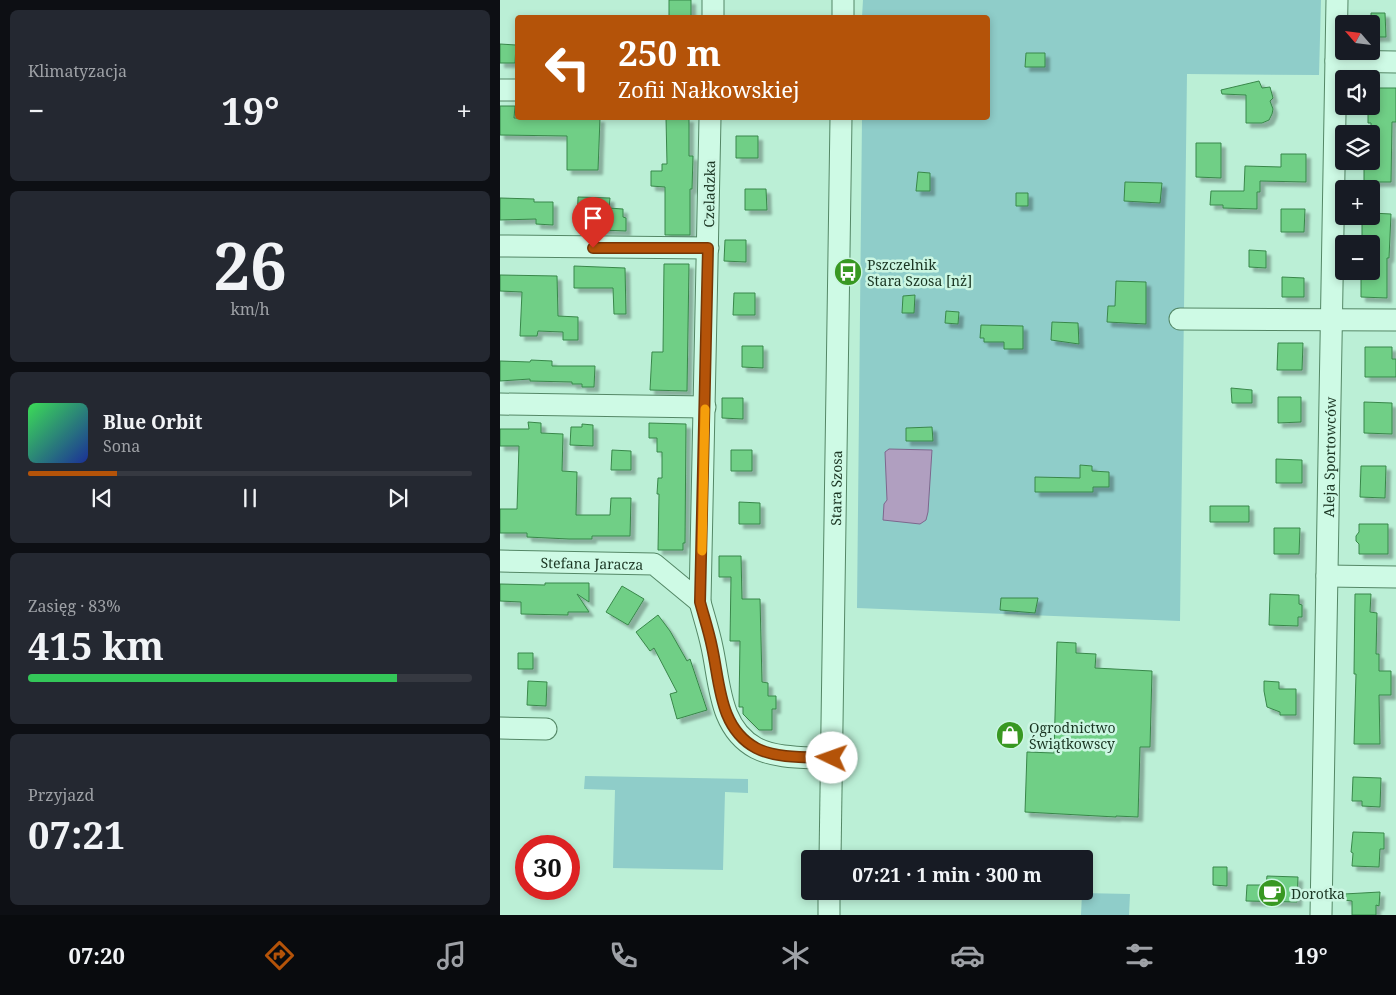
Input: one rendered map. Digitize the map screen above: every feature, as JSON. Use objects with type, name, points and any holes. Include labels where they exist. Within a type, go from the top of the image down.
[{"type":"street","points":[[713,0],[713,15]]},
{"type":"street","points":[[842,15],[843,0]]},
{"type":"street","name":"Aleja Sportowców","points":[[1321,915],[1337,0]]},
{"type":"street","points":[[1336,61],[1396,62]]},
{"type":"street","points":[[500,90],[515,90]]},
{"type":"street","name":"Czeladzka","points":[[710,120],[700,602],[712,645],[724,710],[730,724],[741,738],[757,749],[784,756],[832,758]]},
{"type":"street","name":"Stara Szosa","points":[[830,850],[841,120]]},
{"type":"street","points":[[500,246],[708,248]]},
{"type":"street","points":[[1180,319],[1396,320]]},
{"type":"street","points":[[500,404],[705,407]]},
{"type":"street","name":"Stefana Jaracza","points":[[500,561],[654,564],[700,602]]},
{"type":"street","points":[[1327,576],[1396,577]]},
{"type":"street","points":[[500,728],[546,729]]},
{"type":"street","points":[[829,900],[829,915]]},
{"type":"shaded area","points":[[863,0],[1321,0],[1319,75],[1187,74],[1180,621],[857,608],[862,120],[990,120],[990,15],[862,15]]},
{"type":"shaded area","points":[[889,449],[932,450],[928,512],[926,520],[920,524],[883,520],[884,504],[887,500],[885,452]]},
{"type":"shaded area","points":[[585,776],[748,779],[748,793],[725,792],[723,870],[613,868],[615,790],[584,789]]},
{"type":"shaded area","points":[[1093,893],[1130,894],[1129,915],[1081,915],[1082,900],[1093,900]]},
{"type":"building","points":[[669,0],[691,0],[691,15],[669,15]]},
{"type":"building","points":[[1371,13],[1385,13],[1386,37],[1380,37],[1380,15],[1371,15]]},
{"type":"building","points":[[500,44],[515,45],[515,63],[500,63]]},
{"type":"building","points":[[1026,53],[1045,53],[1045,67],[1025,67]]},
{"type":"building","points":[[1259,81],[1262,88],[1270,87],[1273,98],[1270,101],[1273,109],[1272,114],[1269,120],[1262,123],[1246,123],[1246,95],[1222,94],[1221,90]]},
{"type":"building","points":[[1380,88],[1396,88],[1396,122],[1392,122],[1391,182],[1364,180],[1364,170],[1380,170],[1380,125],[1368,123],[1368,115],[1380,115]]},
{"type":"building","points":[[500,106],[515,106],[515,120],[600,120],[598,170],[567,170],[567,136],[500,135]]},
{"type":"building","points":[[666,120],[689,120],[689,156],[693,156],[692,189],[690,189],[690,235],[665,235],[665,187],[651,186],[651,171],[662,171],[662,164],[667,164]]},
{"type":"building","points":[[736,136],[758,136],[758,158],[736,158]]},
{"type":"building","points":[[1196,143],[1221,143],[1221,178],[1196,177]]},
{"type":"building","points":[[1281,154],[1306,154],[1306,182],[1260,181],[1260,192],[1257,192],[1257,209],[1223,208],[1223,205],[1210,205],[1211,191],[1244,191],[1245,166],[1281,167]]},
{"type":"building","points":[[918,172],[930,173],[930,191],[916,191]]},
{"type":"building","points":[[1125,182],[1162,183],[1160,203],[1124,201]]},
{"type":"building","points":[[745,189],[766,189],[767,210],[745,210]]},
{"type":"building","points":[[1016,193],[1028,193],[1028,206],[1016,206]]},
{"type":"building","points":[[578,197],[610,198],[609,208],[623,209],[623,217],[626,218],[626,231],[577,229]]},
{"type":"building","points":[[500,198],[534,199],[534,202],[553,202],[553,225],[536,224],[536,219],[500,220]]},
{"type":"building","points":[[1281,209],[1305,209],[1304,232],[1281,232]]},
{"type":"building","points":[[1380,213],[1391,214],[1389,258],[1387,258],[1387,298],[1361,297],[1361,280],[1380,280],[1380,235],[1362,235],[1362,225],[1380,225]]},
{"type":"building","points":[[725,240],[746,240],[746,262],[724,261]]},
{"type":"building","points":[[1249,250],[1266,251],[1266,268],[1249,267]]},
{"type":"building","points":[[664,264],[689,264],[687,391],[650,390],[652,352],[663,352]]},
{"type":"building","points":[[574,266],[625,268],[626,314],[614,314],[613,288],[574,288]]},
{"type":"building","points":[[500,275],[557,276],[558,316],[578,317],[578,340],[563,340],[563,332],[538,331],[537,336],[520,336],[522,292],[500,291]]},
{"type":"building","points":[[1282,277],[1304,278],[1304,297],[1282,297]]},
{"type":"building","points":[[1116,281],[1146,282],[1146,324],[1107,322],[1108,306],[1115,306]]},
{"type":"building","points":[[734,293],[755,293],[755,315],[733,315]]},
{"type":"building","points":[[915,295],[914,313],[902,313],[903,296]]},
{"type":"building","points":[[946,311],[959,312],[958,324],[945,323]]},
{"type":"building","points":[[1052,322],[1078,323],[1079,344],[1051,340]]},
{"type":"building","points":[[981,325],[1023,326],[1023,349],[1004,349],[1004,342],[984,342],[984,338],[980,338]]},
{"type":"building","points":[[1278,343],[1303,343],[1302,370],[1277,370]]},
{"type":"building","points":[[742,346],[763,346],[763,368],[742,367]]},
{"type":"building","points":[[1365,347],[1392,347],[1392,359],[1396,359],[1396,377],[1365,377]]},
{"type":"building","points":[[531,360],[552,361],[552,366],[595,366],[594,387],[582,387],[582,384],[572,384],[572,382],[530,381],[530,379],[500,381],[500,361],[530,362]]},
{"type":"building","points":[[1231,388],[1252,390],[1252,403],[1232,403]]},
{"type":"building","points":[[1278,397],[1301,397],[1301,422],[1278,423]]},
{"type":"building","points":[[722,398],[743,398],[743,419],[722,418]]},
{"type":"building","points":[[1364,402],[1392,403],[1392,434],[1364,433]]},
{"type":"building","points":[[528,422],[541,423],[541,433],[563,434],[562,471],[577,472],[576,515],[610,515],[611,498],[631,498],[630,536],[592,536],[592,539],[569,539],[527,537],[527,533],[500,533],[500,509],[517,509],[519,446],[500,446],[500,429],[529,429]]},
{"type":"building","points":[[649,423],[686,424],[685,543],[683,543],[683,550],[658,550],[659,494],[657,494],[658,478],[662,478],[662,452],[657,452],[657,438],[649,438]]},
{"type":"building","points":[[582,424],[593,425],[593,446],[570,445],[571,427],[582,427]]},
{"type":"building","points":[[932,427],[933,441],[906,441],[906,428]]},
{"type":"building","points":[[612,450],[631,451],[631,470],[611,470]]},
{"type":"building","points":[[731,450],[752,450],[752,471],[731,471]]},
{"type":"building","points":[[1276,459],[1302,460],[1302,483],[1276,483]]},
{"type":"building","points":[[1080,465],[1092,466],[1092,471],[1109,472],[1109,487],[1093,487],[1093,492],[1035,492],[1035,477],[1080,478]]},
{"type":"building","points":[[1361,466],[1386,466],[1385,498],[1360,497]]},
{"type":"building","points":[[739,502],[760,503],[760,524],[739,524]]},
{"type":"building","points":[[1210,506],[1249,506],[1249,522],[1210,522]]},
{"type":"building","points":[[1359,524],[1388,524],[1388,554],[1359,554],[1359,544],[1356,541],[1356,536],[1359,532]]},
{"type":"building","points":[[1274,528],[1300,528],[1299,554],[1274,554]]},
{"type":"building","points":[[719,556],[741,556],[742,599],[760,599],[762,682],[768,683],[768,696],[776,696],[776,709],[772,709],[772,730],[759,730],[743,714],[743,707],[739,707],[740,641],[730,641],[731,577],[719,577]]},
{"type":"building","points":[[545,583],[589,583],[589,602],[577,594],[589,612],[568,612],[568,615],[521,614],[521,602],[500,601],[500,584],[545,585]]},
{"type":"building","points":[[622,586],[644,599],[628,625],[606,612]]},
{"type":"building","points":[[1270,594],[1299,595],[1299,604],[1302,605],[1302,617],[1298,617],[1298,626],[1269,625]]},
{"type":"building","points":[[1355,594],[1371,594],[1370,612],[1377,613],[1376,654],[1379,654],[1379,671],[1391,671],[1391,695],[1379,695],[1380,744],[1354,744],[1356,674],[1354,674]]},
{"type":"building","points":[[1001,598],[1038,598],[1035,613],[1000,610]]},
{"type":"building","points":[[658,615],[670,631],[687,661],[690,659],[707,710],[677,719],[670,694],[677,692],[654,648],[650,651],[636,632]]},
{"type":"building","points":[[1057,642],[1076,643],[1076,653],[1096,654],[1095,668],[1152,671],[1150,747],[1140,747],[1138,817],[1025,812],[1027,752],[1054,753]]},
{"type":"building","points":[[518,653],[533,653],[533,669],[518,669]]},
{"type":"building","points":[[528,681],[547,682],[546,706],[527,705]]},
{"type":"building","points":[[1264,681],[1279,682],[1279,689],[1296,689],[1296,715],[1280,715],[1280,712],[1267,707]]},
{"type":"building","points":[[1353,777],[1381,778],[1380,807],[1362,806],[1362,801],[1352,801]]},
{"type":"building","points":[[1353,832],[1384,833],[1384,849],[1380,849],[1379,867],[1352,866]]},
{"type":"building","points":[[1213,867],[1227,867],[1227,886],[1213,885]]},
{"type":"building","name":"Dorotka","points":[[1267,876],[1298,877],[1297,902],[1246,901],[1247,885],[1266,885]]},
{"type":"building","points":[[1380,892],[1379,906],[1376,905],[1376,915],[1352,915],[1352,901],[1344,900],[1344,894]]},
{"type":"slow traffic","points":[[702,551],[705,409]]},
{"type":"place","name":"Pszczelnik Stara Szosa [nż]","points":[[848,272]]},
{"type":"place","name":"Ogrodnictwo Świątkowscy","points":[[1010,735]]},
{"type":"place","name":"Dorotka","points":[[1272,893]]},
{"type":"route","points":[[593,248],[708,248],[700,602],[712,645],[724,710],[730,724],[741,738],[757,749],[784,756],[832,758]]}]
